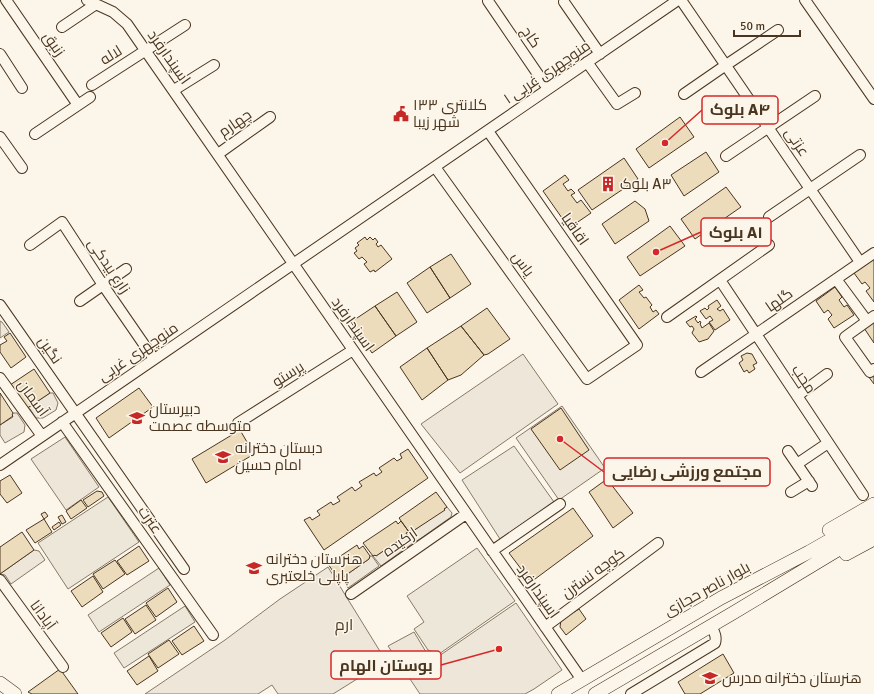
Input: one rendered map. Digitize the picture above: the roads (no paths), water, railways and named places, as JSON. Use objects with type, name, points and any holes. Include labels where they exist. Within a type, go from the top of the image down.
[{"type":"main road","points":[[722,598],[804,544],[874,504]]},
{"type":"main road","name":"بلوار ناصر حجازی","points":[[558,694],[722,598],[809,552],[874,515]]},
{"type":"main road","points":[[595,694],[874,528]]},
{"type":"main road","points":[[733,613],[822,568],[874,539]]},
{"type":"main road","points":[[0,683],[15,694]]},
{"type":"street","name":"زنبق","points":[[6,0],[78,105]]},
{"type":"street","name":"منوچهری غربی ۱","points":[[293,264],[678,0]]},
{"type":"street","name":"عزتی","points":[[681,0],[860,262]]},
{"type":"street","points":[[806,0],[874,99]]},
{"type":"street","name":"کاج","points":[[488,1],[548,89]]},
{"type":"street","points":[[62,27],[91,2]]},
{"type":"street","name":"اسپندارفرد","points":[[91,2],[114,12],[123,19],[146,50],[582,680]]},
{"type":"street","points":[[564,2],[600,54]]},
{"type":"street","name":"لاله","points":[[92,85],[185,25]]},
{"type":"street","points":[[684,94],[778,30]]},
{"type":"street","points":[[0,54],[22,88]]},
{"type":"street","points":[[587,62],[617,104],[635,93]]},
{"type":"street","points":[[174,90],[214,65]]},
{"type":"street","points":[[726,156],[815,96]]},
{"type":"street","points":[[35,134],[90,97]]},
{"type":"street","name":"چهارم","points":[[218,154],[270,117]]},
{"type":"street","name":"اقاقیا","points":[[488,130],[637,346],[587,379]]},
{"type":"street","points":[[0,137],[22,168]]},
{"type":"street","points":[[769,217],[860,155]]},
{"type":"street","name":"یاس","points":[[435,167],[587,379]]},
{"type":"street","name":"زارع بیدکی","points":[[30,245],[62,222],[154,359]]},
{"type":"street","points":[[667,317],[769,245]]},
{"type":"street","name":"گلها","points":[[700,372],[874,253]]},
{"type":"street","name":"منوچهری غربی","points":[[0,464],[293,264]]},
{"type":"street","points":[[80,301],[126,269]]},
{"type":"street","points":[[836,279],[870,319],[845,337],[870,372],[874,369]]},
{"type":"street","name":"محب","points":[[720,280],[863,494]]},
{"type":"street","name":"نگین","points":[[0,305],[184,569]]},
{"type":"street","name":"پرستو","points":[[238,423],[353,350]]},
{"type":"street","points":[[797,396],[827,374]]},
{"type":"street","name":"آسمان","points":[[0,378],[42,436]]},
{"type":"street","name":"عترت","points":[[62,422],[213,635]]},
{"type":"street","points":[[797,464],[828,443]]},
{"type":"street","points":[[788,451],[811,483],[791,492]]},
{"type":"street","points":[[492,551],[560,504]]},
{"type":"street","name":"ارکیده","points":[[351,594],[466,514]]},
{"type":"street","name":"کوچه نسترن","points":[[545,628],[658,543]]},
{"type":"street","name":"آپادانا","points":[[0,580],[63,667]]},
{"type":"street","points":[[631,694],[715,643],[715,634],[711,626]]},
{"type":"place","name":"کلانتری ۱۳۳ شهر زیبا","points":[[401,114]]},
{"type":"place","name":"بلوک A۴","points":[[665,143]]},
{"type":"place","name":"بلوک A۳","points":[[608,184]]},
{"type":"place","name":"بلوک A۱","points":[[656,252]]},
{"type":"place","name":"دبیرستان متوسطه عصمت","points":[[137,418]]},
{"type":"place","name":"مجتمع ورزشی رضایی","points":[[560,439]]},
{"type":"place","name":"دبستان دخترانه امام حسین","points":[[223,457]]},
{"type":"place","name":"هنرستان دخترانه پاپلی خلعتبری","points":[[254,568]]},
{"type":"place","name":"بوستان الهام","points":[[499,649]]},
{"type":"place","name":"هنرستان دخترانه مدرس","points":[[710,678]]},
{"type":"district","name":"ارم","points":[[344,624]]}]
